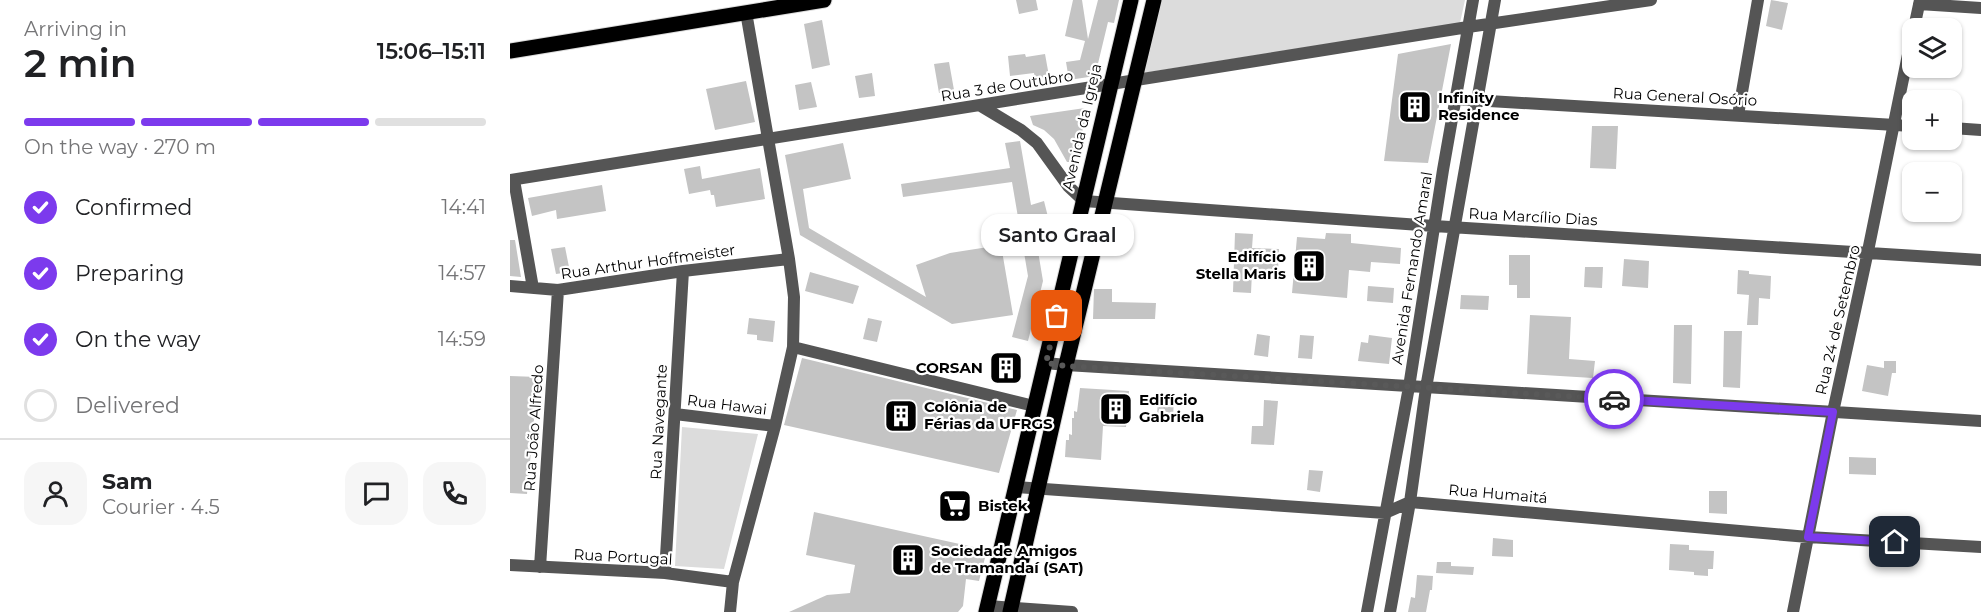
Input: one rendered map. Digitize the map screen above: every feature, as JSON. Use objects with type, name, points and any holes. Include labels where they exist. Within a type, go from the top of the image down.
[{"type":"main road","points":[[510,51],[824,0]]},
{"type":"main road","name":"Avenida da Igreja","points":[[987,609],[1131,0]]},
{"type":"main road","points":[[1011,610],[1104,203],[1154,0]]},
{"type":"street","name":"Avenida Fernando Amaral","points":[[1366,612],[1408,387],[1473,0]]},
{"type":"street","points":[[1390,612],[1410,502],[1425,388],[1456,227],[1495,0]]},
{"type":"street","name":"Rua 3 de Outubro","points":[[512,180],[1468,27],[1651,0]]},
{"type":"street","points":[[1738,115],[1758,0]]},
{"type":"street","points":[[1916,18],[1919,2],[1981,8]]},
{"type":"street","points":[[730,612],[733,582],[775,426],[793,347],[794,297],[789,260],[746,12]]},
{"type":"street","name":"Rua 24 de Setembro","points":[[1793,612],[1904,78]]},
{"type":"street","name":"Rua General Osório","points":[[1456,99],[1902,125]]},
{"type":"street","points":[[981,106],[1021,130],[1036,142],[1068,186],[1084,201]]},
{"type":"street","points":[[1962,129],[1981,130]]},
{"type":"street","points":[[1443,170],[1467,162]]},
{"type":"street","points":[[512,180],[533,288]]},
{"type":"street","name":"Rua Marcílio Dias","points":[[1084,201],[1434,226],[1868,251],[1981,260]]},
{"type":"street","name":"Rua Arthur Hoffmeister","points":[[510,286],[558,290],[789,260]]},
{"type":"street","name":"Rua Navegante","points":[[665,573],[683,272]]},
{"type":"street","name":"Rua João Alfredo","points":[[540,567],[558,290]]},
{"type":"street","points":[[793,347],[1034,406]]},
{"type":"street","points":[[1046,363],[1981,421]]},
{"type":"street","name":"Rua Hawai","points":[[675,414],[775,426]]},
{"type":"street","name":"Rua Humaitá","points":[[1015,487],[1385,513],[1410,502],[1808,537],[1981,547]]},
{"type":"street","name":"Rua Portugal","points":[[510,566],[665,573],[733,582]]},
{"type":"street","points":[[987,609],[1072,612]]},
{"type":"shaded area","points":[[1162,0],[1465,0],[1460,23],[1143,73]]},
{"type":"shaded area","points":[[682,427],[758,434],[724,569],[675,566]]},
{"type":"building","points":[[1016,0],[1036,0],[1038,10],[1019,14]]},
{"type":"building","points":[[1073,0],[1082,0],[1088,39],[1098,0],[1119,0],[1114,23],[1108,22],[1095,76],[1069,80],[1066,62],[1080,60],[1085,41],[1065,36]]},
{"type":"building","points":[[1771,0],[1788,3],[1782,30],[1766,26]]},
{"type":"building","points":[[822,20],[830,65],[812,69],[804,24]]},
{"type":"building","name":"Infinity Residence","points":[[1451,44],[1428,163],[1384,161],[1398,54]]},
{"type":"building","points":[[1025,54],[1026,57],[1045,54],[1049,76],[1035,79],[1034,73],[1010,76],[1008,56]]},
{"type":"building","points":[[949,62],[954,90],[939,93],[934,64]]},
{"type":"building","points":[[872,73],[875,96],[859,98],[855,76]]},
{"type":"building","points":[[746,81],[755,122],[715,130],[706,89]]},
{"type":"building","points":[[811,82],[817,107],[799,110],[795,85]]},
{"type":"building","points":[[1085,108],[1087,114],[1074,162],[1067,162],[1054,139],[1044,130],[1033,125],[1030,116]]},
{"type":"building","points":[[1592,126],[1618,126],[1616,169],[1590,168]]},
{"type":"building","points":[[1020,141],[1031,205],[1044,201],[1048,217],[1033,221],[1043,281],[1028,341],[1012,337],[1028,276],[1012,182],[903,197],[901,184],[1010,168],[1005,143]]},
{"type":"building","points":[[843,143],[851,179],[803,189],[809,228],[926,297],[916,265],[950,253],[1001,245],[1013,315],[952,324],[800,235],[785,155]]},
{"type":"building","points":[[700,166],[702,179],[760,168],[765,199],[716,207],[714,195],[711,195],[710,190],[689,194],[684,169]]},
{"type":"building","points":[[602,185],[606,211],[557,219],[556,210],[532,216],[528,198]]},
{"type":"building","points":[[1235,233],[1253,234],[1252,248],[1279,249],[1278,273],[1252,272],[1251,293],[1233,292]]},
{"type":"building","points":[[1326,233],[1351,234],[1351,243],[1401,248],[1400,264],[1371,262],[1370,272],[1349,270],[1347,298],[1292,293],[1297,237],[1325,239]]},
{"type":"building","points":[[510,240],[515,240],[521,277],[510,276]]},
{"type":"building","points":[[565,247],[570,272],[556,274],[551,249]]},
{"type":"building","points":[[1509,255],[1530,255],[1530,298],[1517,298],[1517,285],[1509,285]]},
{"type":"building","points":[[1624,259],[1649,261],[1648,288],[1622,286]]},
{"type":"building","points":[[1585,267],[1603,267],[1602,288],[1584,287]]},
{"type":"building","points":[[1738,270],[1749,271],[1749,274],[1771,276],[1770,299],[1759,298],[1758,325],[1747,325],[1749,295],[1737,294]]},
{"type":"building","points":[[810,272],[859,286],[853,304],[805,291]]},
{"type":"building","points":[[1368,286],[1394,288],[1393,303],[1367,301]]},
{"type":"building","points":[[1094,289],[1112,289],[1112,302],[1156,303],[1155,319],[1093,319]]},
{"type":"building","points":[[1461,295],[1489,296],[1488,310],[1460,309]]},
{"type":"building","points":[[1530,315],[1571,317],[1569,359],[1595,361],[1593,378],[1527,374]]},
{"type":"building","points":[[749,318],[775,321],[773,342],[757,340],[757,335],[747,334]]},
{"type":"building","points":[[868,318],[882,321],[877,342],[863,339]]},
{"type":"building","points":[[1674,325],[1692,325],[1691,384],[1673,383]]},
{"type":"building","points":[[1724,331],[1742,331],[1740,388],[1723,387]]},
{"type":"building","points":[[1257,334],[1270,336],[1268,357],[1254,355]]},
{"type":"building","points":[[1300,335],[1314,336],[1312,359],[1298,358]]},
{"type":"building","points":[[1369,335],[1392,338],[1389,364],[1358,361],[1361,342],[1368,343]]},
{"type":"building","name":"CORSAN","points":[[1015,352],[1022,377],[996,384],[990,358]]},
{"type":"building","name":"Colônia de Férias da UFRGS","points":[[802,358],[1017,410],[999,473],[784,425]]},
{"type":"building","points":[[1884,361],[1896,361],[1896,373],[1892,373],[1888,396],[1862,391],[1867,365],[1884,368]]},
{"type":"building","points":[[510,376],[538,377],[527,494],[510,493]]},
{"type":"building","points":[[1080,388],[1129,391],[1126,427],[1103,426],[1101,460],[1065,457],[1066,440],[1069,440],[1069,434],[1072,435],[1072,418],[1074,418],[1074,411],[1077,412]]},
{"type":"building","points":[[1158,395],[1174,396],[1173,419],[1157,418]]},
{"type":"building","points":[[1264,400],[1278,401],[1274,445],[1251,444],[1252,426],[1263,426]]},
{"type":"building","points":[[1849,457],[1876,458],[1876,475],[1849,474]]},
{"type":"building","points":[[1309,470],[1323,471],[1320,492],[1307,490]]},
{"type":"building","points":[[1709,491],[1727,491],[1727,514],[1709,513]]},
{"type":"building","name":"Sociedade Amigos de Tramandaí (SAT)","points":[[814,512],[987,550],[979,581],[966,579],[963,606],[958,612],[789,612],[827,595],[850,593],[855,565],[806,555]]},
{"type":"building","points":[[1493,538],[1513,540],[1513,557],[1492,556]]},
{"type":"building","points":[[1670,544],[1689,545],[1689,550],[1714,551],[1713,569],[1708,569],[1708,576],[1694,575],[1694,572],[1669,570]]},
{"type":"building","points":[[1437,562],[1451,562],[1451,566],[1474,567],[1473,575],[1436,573]]},
{"type":"building","points":[[1417,575],[1433,576],[1432,590],[1430,590],[1426,612],[1408,612],[1411,597],[1415,598]]},
{"type":"way so far","points":[[1057,316],[1046,363],[1614,399]]},
{"type":"place","name":"Infinity Residence","points":[[1415,107]]},
{"type":"place","name":"Edifício Stella Maris","points":[[1309,266]]},
{"type":"place","name":"Santo Graal","points":[[1057,316]]},
{"type":"place","name":"CORSAN","points":[[1006,368]]},
{"type":"place","name":"Edifício Gabriela","points":[[1116,409]]},
{"type":"place","name":"Colônia de Férias da UFRGS","points":[[901,416]]},
{"type":"place","name":"Bistek","points":[[955,506]]},
{"type":"place","name":"Sociedade Amigos de Tramandaí (SAT)","points":[[908,560]]},
{"type":"route","points":[[1614,399],[1833,412],[1808,537],[1895,542]]}]
